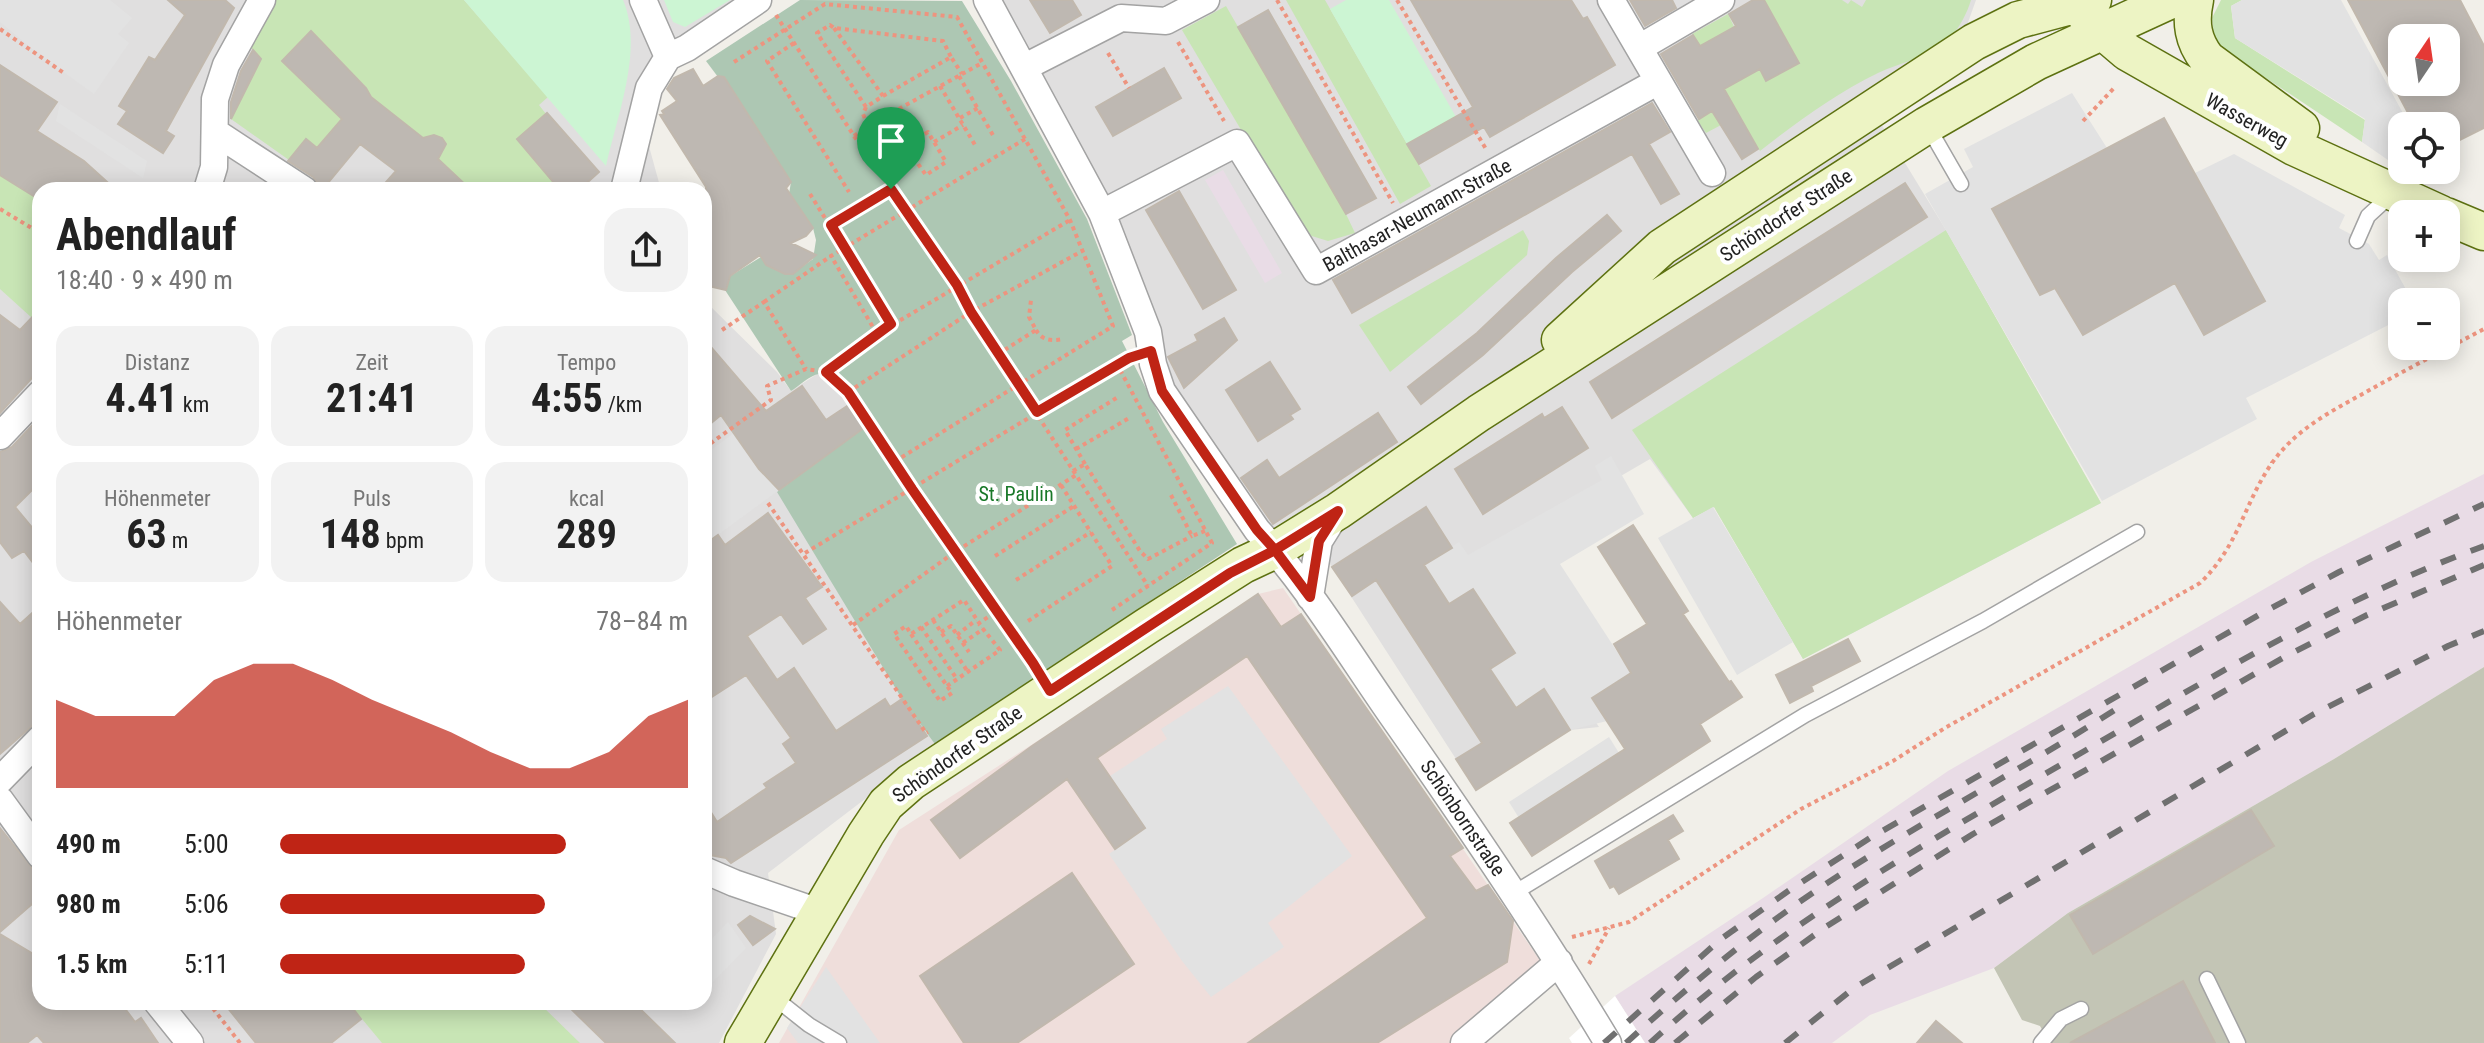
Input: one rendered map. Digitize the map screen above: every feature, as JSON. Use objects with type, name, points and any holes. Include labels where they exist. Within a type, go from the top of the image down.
[{"type":"main road","points":[[1974,42],[1989,0]]},
{"type":"main road","points":[[2084,9],[2171,0]]},
{"type":"main road","points":[[2195,0],[2193,32],[2207,59],[2388,191]]},
{"type":"main road","name":"Schöndorfer Straße","points":[[1479,413],[1662,247],[1974,42],[2018,20],[2084,9]]},
{"type":"main road","name":"Schöndorfer Straße","points":[[743,1043],[886,804],[1035,675],[1275,550],[1338,511],[1479,413],[1681,282],[1927,125],[2036,62],[2084,9]]},
{"type":"main road","name":"Wasserweg","points":[[2084,9],[2127,52],[2294,147],[2409,200]]},
{"type":"main road","name":"Wasserweg","points":[[2460,222],[2484,232]]},
{"type":"main road","points":[[1662,247],[1658,267],[1666,278],[1681,282]]},
{"type":"street","points":[[209,182],[214,167],[215,99],[226,65],[262,0]]},
{"type":"street","points":[[643,0],[668,57]]},
{"type":"street","points":[[987,0],[1102,213],[1148,332],[1162,391],[1257,530],[1275,550]]},
{"type":"street","points":[[1025,67],[1121,18],[1166,21],[1206,0]]},
{"type":"street","points":[[1611,0],[1712,173]]},
{"type":"street","points":[[1639,48],[1721,0]]},
{"type":"street","points":[[626,182],[649,88],[668,57],[763,4]]},
{"type":"street","name":"Balthasar-Neumann-Straße","points":[[1237,143],[1316,271],[1657,82]]},
{"type":"street","points":[[215,132],[292,182]]},
{"type":"street","points":[[1102,213],[1237,143]]},
{"type":"street","points":[[0,436],[32,402]]},
{"type":"street","points":[[1310,597],[1319,541],[1338,511]]},
{"type":"street","name":"Schönbornstraße","points":[[1275,550],[1514,893],[1608,1043]]},
{"type":"street","points":[[0,780],[32,747]]},
{"type":"street","points":[[0,800],[32,844]]},
{"type":"street","points":[[712,873],[819,912]]},
{"type":"street","points":[[1464,1043],[1559,962]]},
{"type":"street","points":[[163,1010],[185,1041]]},
{"type":"lane","points":[[1927,125],[1961,184]]},
{"type":"lane","points":[[2357,241],[2368,216],[2388,191]]},
{"type":"lane","points":[[1514,893],[1805,715],[1983,621],[2137,532]]},
{"type":"lane","points":[[2207,979],[2238,1043]]},
{"type":"lane","points":[[770,995],[839,1043]]},
{"type":"lane","points":[[2041,1043],[2061,1019],[2081,1009]]},
{"type":"path","points":[[1277,0],[1405,222]]},
{"type":"path","points":[[1397,0],[1499,170]]},
{"type":"path","points":[[763,4],[786,29],[854,136],[957,285],[971,312],[1148,586]]},
{"type":"path","points":[[734,62],[825,4],[957,17],[1084,250],[1113,326],[894,462]]},
{"type":"path","points":[[1166,21],[1237,143]]},
{"type":"path","points":[[866,107],[817,33],[830,25],[834,28],[943,41],[994,137]]},
{"type":"path","points":[[834,28],[883,96]]},
{"type":"path","points":[[0,29],[64,73]]},
{"type":"path","points":[[1095,30],[1129,88]]},
{"type":"path","points":[[794,43],[767,61],[849,192]]},
{"type":"path","points":[[890,155],[928,132],[946,162],[926,175],[916,161],[897,164],[890,155],[868,126],[863,114],[866,107],[951,57]]},
{"type":"path","points":[[854,136],[982,63]]},
{"type":"path","points":[[940,86],[975,145]]},
{"type":"path","points":[[2083,121],[2115,87]]},
{"type":"path","points":[[960,118],[978,108]]},
{"type":"path","points":[[934,142],[964,125]]},
{"type":"path","points":[[722,330],[831,256],[1025,139]]},
{"type":"path","points":[[831,225],[891,189]]},
{"type":"path","points":[[810,194],[891,324]]},
{"type":"path","points":[[0,209],[32,227]]},
{"type":"path","points":[[826,372],[891,324],[1070,220]]},
{"type":"path","points":[[848,392],[971,312],[1084,250]]},
{"type":"path","points":[[831,256],[877,334]]},
{"type":"path","points":[[1031,300],[1029,317],[1036,330],[1053,341],[1064,339]]},
{"type":"path","points":[[764,302],[806,369]]},
{"type":"path","points":[[1573,937],[1629,922],[1801,809],[1893,761],[2200,583],[2212,572],[2234,541],[2261,481],[2274,461],[2306,427],[2484,329]]},
{"type":"path","points":[[998,354],[1036,330]]},
{"type":"path","points":[[805,553],[1117,364],[1151,351]]},
{"type":"path","points":[[1110,612],[1212,543],[1117,364]]},
{"type":"path","points":[[712,442],[771,400],[767,386],[806,369],[826,372],[848,392],[997,611],[1035,675]]},
{"type":"path","points":[[1118,397],[1065,430],[1140,551],[1148,559],[1205,531]]},
{"type":"path","points":[[1076,449],[1131,417]]},
{"type":"path","points":[[853,625],[955,552],[1061,485],[1085,464]]},
{"type":"path","points":[[1028,621],[1112,566],[1061,485]]},
{"type":"path","points":[[1171,495],[1192,536]]},
{"type":"path","points":[[768,503],[926,733],[938,725]]},
{"type":"path","points":[[995,556],[1075,506]]},
{"type":"path","points":[[1016,580],[1091,532]]},
{"type":"path","points":[[911,634],[964,600],[1000,650],[947,686]]},
{"type":"path","points":[[957,635],[997,611]]},
{"type":"path","points":[[933,620],[968,672]]},
{"type":"path","points":[[906,626],[911,634],[952,693],[940,701],[894,634],[906,626]]},
{"type":"path","points":[[941,632],[951,626],[969,652]]},
{"type":"path","points":[[921,627],[957,679]]},
{"type":"path","points":[[963,643],[983,629]]},
{"type":"path","points":[[1589,964],[1609,927]]},
{"type":"path","points":[[214,1010],[240,1043]]},
{"type":"shaded area","points":[[0,0],[758,0],[687,48],[641,117],[659,182],[32,182],[32,1010],[712,1010],[712,308],[777,372],[791,391],[817,374],[829,375],[843,387],[869,424],[782,499],[902,699],[937,747],[768,873],[776,934],[719,1043],[0,1043]]},
{"type":"shaded area","points":[[0,0],[110,0],[132,18],[118,34],[129,43],[94,94],[0,22]]},
{"type":"shaded area","points":[[987,0],[1976,0],[1966,28],[1864,96],[1946,230],[2101,503],[1803,659],[1714,507],[1693,518],[1650,459],[1485,555],[1599,727],[1570,730],[1476,790],[1332,567],[1305,531],[1257,530],[1162,391],[1148,331]]},
{"type":"shaded area","points":[[2242,0],[2341,0],[2388,86],[2388,96],[2394,96],[2402,112],[2388,112],[2388,160],[2362,142],[2365,119],[2235,38],[2231,6]]},
{"type":"shaded area","points":[[2072,93],[2107,148],[1992,209],[2040,295],[2055,288],[2083,335],[2175,283],[2204,335],[2265,302],[2195,173],[2234,154],[2345,215],[2339,228],[2369,244],[2379,260],[2387,255],[2388,272],[2396,272],[2405,288],[2388,288],[2388,325],[2246,398],[2257,419],[2102,501],[1925,194],[1973,167],[1964,149]]},
{"type":"shaded area","points":[[60,104],[147,161],[143,178],[56,121]]},
{"type":"shaded area","points":[[1223,170],[1282,273],[1265,283],[1205,180]]},
{"type":"shaded area","points":[[734,433],[779,490],[712,539],[712,449]]},
{"type":"shaded area","points":[[1611,456],[1644,514],[1560,564],[1631,673],[1592,698],[1607,721],[1570,730],[1544,689],[1516,708],[1490,669],[1514,653],[1474,590],[1449,604],[1424,565],[1459,542],[1468,555],[1602,480],[1595,466]]},
{"type":"shaded area","points":[[2484,474],[2484,667],[2334,759],[2068,913],[1994,968],[1870,1015],[1832,1043],[1645,1043],[1615,996],[1948,771],[2311,562]]},
{"type":"shaded area","points":[[1713,507],[1793,642],[1737,675],[1658,538]]},
{"type":"shaded area","points":[[1283,588],[1541,962],[1454,1043],[779,1043],[899,830],[1146,671],[1258,594]]},
{"type":"shaded area","points":[[2484,667],[2484,1043],[2050,1043],[2040,1026],[2022,1020],[1994,968],[2068,913],[2334,759]]},
{"type":"shaded area","points":[[1228,686],[1352,856],[1268,923],[1284,947],[1211,997],[1182,961],[1109,854],[1145,828],[1110,776],[1167,739],[1161,729]]},
{"type":"shaded area","points":[[1609,737],[1619,753],[1519,818],[1509,802]]},
{"type":"shaded area","points":[[728,922],[746,948],[712,983],[712,939]]},
{"type":"shaded area","points":[[826,967],[880,1043],[798,1043],[787,1028]]},
{"type":"green space","points":[[276,0],[464,0],[548,97],[539,105],[546,114],[517,139],[553,182],[463,182],[436,157],[444,141],[434,135],[426,140],[371,97],[366,87],[311,31],[282,61],[340,116],[359,113],[317,148],[306,140],[289,160],[231,119],[261,60],[248,44]]},
{"type":"green space","points":[[464,0],[623,0],[629,19],[630,61],[606,166]]},
{"type":"green space","points":[[664,0],[730,0],[685,27],[673,22]]},
{"type":"green space","name":"St. Paulin","points":[[800,0],[962,1],[1011,81],[1087,219],[1132,335],[1122,341],[1163,422],[1237,544],[1040,674],[937,747],[902,699],[777,492],[869,424],[840,385],[826,375],[812,376],[791,391],[725,290],[727,278],[761,257],[792,274],[813,259],[816,240],[813,228],[789,194],[791,182],[722,78],[706,61]]},
{"type":"green space","points":[[1286,0],[1325,0],[1431,186],[1400,204]]},
{"type":"green space","points":[[1346,0],[1389,0],[1456,117],[1407,144],[1330,9]]},
{"type":"green space","points":[[1764,0],[1842,0],[1848,4],[1851,0],[1862,7],[1866,0],[1971,0],[1960,25],[1942,45],[1847,90],[1760,151],[1738,116],[1706,133],[1697,120],[1730,101],[1692,34],[1728,14],[1755,71],[1760,69],[1766,81],[1799,63]]},
{"type":"green space","points":[[2221,0],[2242,0],[2231,6],[2235,38],[2365,120],[2362,142],[2218,45],[2212,18]]},
{"type":"green space","points":[[1226,6],[1355,233],[1328,241],[1302,233],[1182,30]]},
{"type":"green space","points":[[0,175],[32,195],[32,318],[0,289]]},
{"type":"green space","points":[[1523,230],[1529,241],[1527,255],[1390,372],[1359,325]]},
{"type":"green space","points":[[1946,230],[2101,503],[1803,659],[1714,507],[1693,518],[1632,430]]},
{"type":"green space","points":[[355,1010],[546,1010],[580,1043],[382,1043]]},
{"type":"pier","points":[[1615,996],[1645,1043],[1572,1043],[1569,1038]]},
{"type":"building","points":[[168,0],[225,0],[234,8],[166,131],[174,136],[163,153],[118,124],[127,111],[119,106],[149,57],[155,60],[185,15]]},
{"type":"building","points":[[1030,0],[1072,0],[1081,15],[1050,33]]},
{"type":"building","points":[[1411,0],[1571,0],[1583,19],[1587,17],[1615,65],[1490,137],[1484,127],[1419,164],[1407,144],[1473,107]]},
{"type":"building","points":[[1630,0],[1672,0],[1676,8],[1645,26]]},
{"type":"building","points":[[1753,0],[1764,0],[1799,63],[1766,81],[1760,69],[1724,89],[1758,149],[1742,159],[1712,111],[1699,119],[1661,54],[1693,35],[1700,46],[1736,26],[1729,14]]},
{"type":"building","points":[[2348,0],[2460,0],[2484,46],[2484,128],[2460,140],[2460,112],[2408,112],[2399,96],[2460,96],[2460,24],[2388,24],[2388,75]]},
{"type":"building","points":[[1268,10],[1376,198],[1346,214],[1238,27]]},
{"type":"building","points":[[311,31],[371,97],[423,138],[434,135],[442,138],[446,144],[438,159],[462,182],[386,182],[396,171],[360,144],[329,182],[316,182],[288,161],[306,139],[317,148],[342,119],[282,61]]},
{"type":"building","points":[[253,50],[261,59],[231,119],[231,102],[241,71]]},
{"type":"building","points":[[0,65],[57,102],[37,131],[84,161],[107,182],[32,182],[32,195],[0,175]]},
{"type":"building","points":[[1164,68],[1181,98],[1113,136],[1096,107]]},
{"type":"building","points":[[693,69],[703,86],[718,76],[724,77],[791,182],[786,188],[813,228],[806,236],[791,243],[816,255],[793,274],[785,274],[766,265],[760,255],[730,276],[726,290],[712,287],[712,182],[703,182],[660,115],[677,101],[667,89],[674,78]]},
{"type":"building","points":[[1652,103],[1670,132],[1649,144],[1679,194],[1661,204],[1632,154],[1352,313],[1333,280]]},
{"type":"building","points":[[547,113],[599,172],[588,182],[553,182],[517,139]]},
{"type":"building","points":[[2164,118],[2265,301],[2204,335],[2175,283],[2083,335],[2055,288],[2040,295],[1992,209]]},
{"type":"building","points":[[1905,183],[1927,217],[1612,418],[1590,382]]},
{"type":"building","points":[[1179,191],[1236,290],[1203,309],[1146,210]]},
{"type":"building","points":[[1607,215],[1621,231],[1483,355],[1421,404],[1408,387],[1477,333],[1556,258]]},
{"type":"building","points":[[0,315],[20,330],[32,317],[32,378],[0,413]]},
{"type":"building","points":[[1224,318],[1237,340],[1184,388],[1168,357],[1198,341],[1195,335]]},
{"type":"building","points":[[712,348],[766,411],[802,386],[826,420],[853,402],[869,424],[779,490],[759,469],[721,415],[712,422]]},
{"type":"building","points":[[1270,362],[1300,409],[1290,415],[1293,419],[1258,441],[1226,390]]},
{"type":"building","points":[[1562,407],[1588,448],[1483,514],[1455,469],[1542,414],[1544,418]]},
{"type":"building","points":[[1378,413],[1397,442],[1273,524],[1241,478],[1267,460],[1279,478]]},
{"type":"building","points":[[32,426],[32,490],[15,507],[32,527],[32,562],[24,551],[12,558],[0,542],[0,452],[12,447]]},
{"type":"building","points":[[1426,507],[1452,548],[1424,565],[1449,604],[1473,589],[1515,653],[1490,669],[1516,708],[1544,689],[1570,730],[1476,790],[1456,759],[1482,743],[1376,580],[1352,596],[1332,567]]},
{"type":"building","points":[[768,513],[822,587],[805,598],[826,629],[803,644],[781,614],[747,636],[777,680],[794,668],[836,731],[885,699],[890,707],[902,699],[927,736],[731,863],[726,858],[712,855],[712,814],[717,822],[767,788],[764,784],[796,763],[783,744],[791,738],[746,675],[712,697],[712,539],[718,535],[725,545]]},
{"type":"building","points":[[1633,525],[1688,611],[1683,614],[1742,697],[1700,724],[1710,741],[1532,856],[1510,823],[1625,749],[1592,698],[1631,673],[1614,644],[1647,624],[1598,547]]},
{"type":"building","points":[[1258,594],[1281,627],[1301,614],[1463,848],[1450,856],[1476,891],[1488,885],[1513,921],[1507,962],[1377,1043],[1248,1043],[1427,918],[1247,656],[1097,758],[1145,828],[1115,849],[1067,779],[960,858],[931,820],[1032,746]]},
{"type":"building","points":[[0,602],[20,624],[32,613],[32,726],[0,754]]},
{"type":"building","points":[[1848,639],[1860,661],[1811,686],[1813,691],[1790,703],[1776,675]]},
{"type":"building","points":[[2251,810],[2274,846],[2093,954],[2070,915]]},
{"type":"building","points":[[1673,815],[1683,831],[1668,840],[1679,859],[1619,894],[1614,886],[1610,888],[1595,861]]},
{"type":"building","points":[[0,828],[32,868],[32,904],[0,932]]},
{"type":"building","points":[[1072,873],[1134,964],[1017,1043],[964,1043],[920,976]]},
{"type":"building","points":[[750,916],[775,929],[753,945],[738,925]]},
{"type":"building","points":[[0,934],[32,953],[32,1010],[126,1010],[135,1022],[141,1018],[158,1043],[44,1043],[37,1035],[27,1043],[0,1043]]},
{"type":"building","points":[[2183,981],[2215,1043],[2070,1043]]},
{"type":"building","points":[[229,1010],[354,1010],[361,1019],[331,1043],[256,1043]]},
{"type":"building","points":[[572,1010],[641,1010],[675,1043],[606,1043]]},
{"type":"building","points":[[1936,1021],[1962,1043],[1917,1043]]},
{"type":"railway","points":[[1604,1043],[1721,939],[1870,838],[2264,612],[2339,572],[2484,504]]},
{"type":"railway","points":[[1650,1043],[1699,1000],[1804,922],[1969,818],[2278,640],[2379,590],[2484,546]]},
{"type":"railway","points":[[1675,1043],[1756,977],[1827,926],[1973,834],[2288,655],[2367,615],[2484,565]]},
{"type":"railway","points":[[1785,1043],[1854,988],[2314,714],[2484,631]]},
{"type":"railway","points":[[1626,1043],[1735,950],[1792,907],[1886,846],[2124,704]]},
{"type":"route","points":[[891,189],[831,225],[891,324],[826,372],[848,392],[1050,691],[1230,573],[1275,550],[1310,597],[1319,541],[1338,511],[1275,550],[1257,530],[1162,391],[1151,351],[1129,358],[1037,412],[971,312],[957,285],[891,189]]}]
